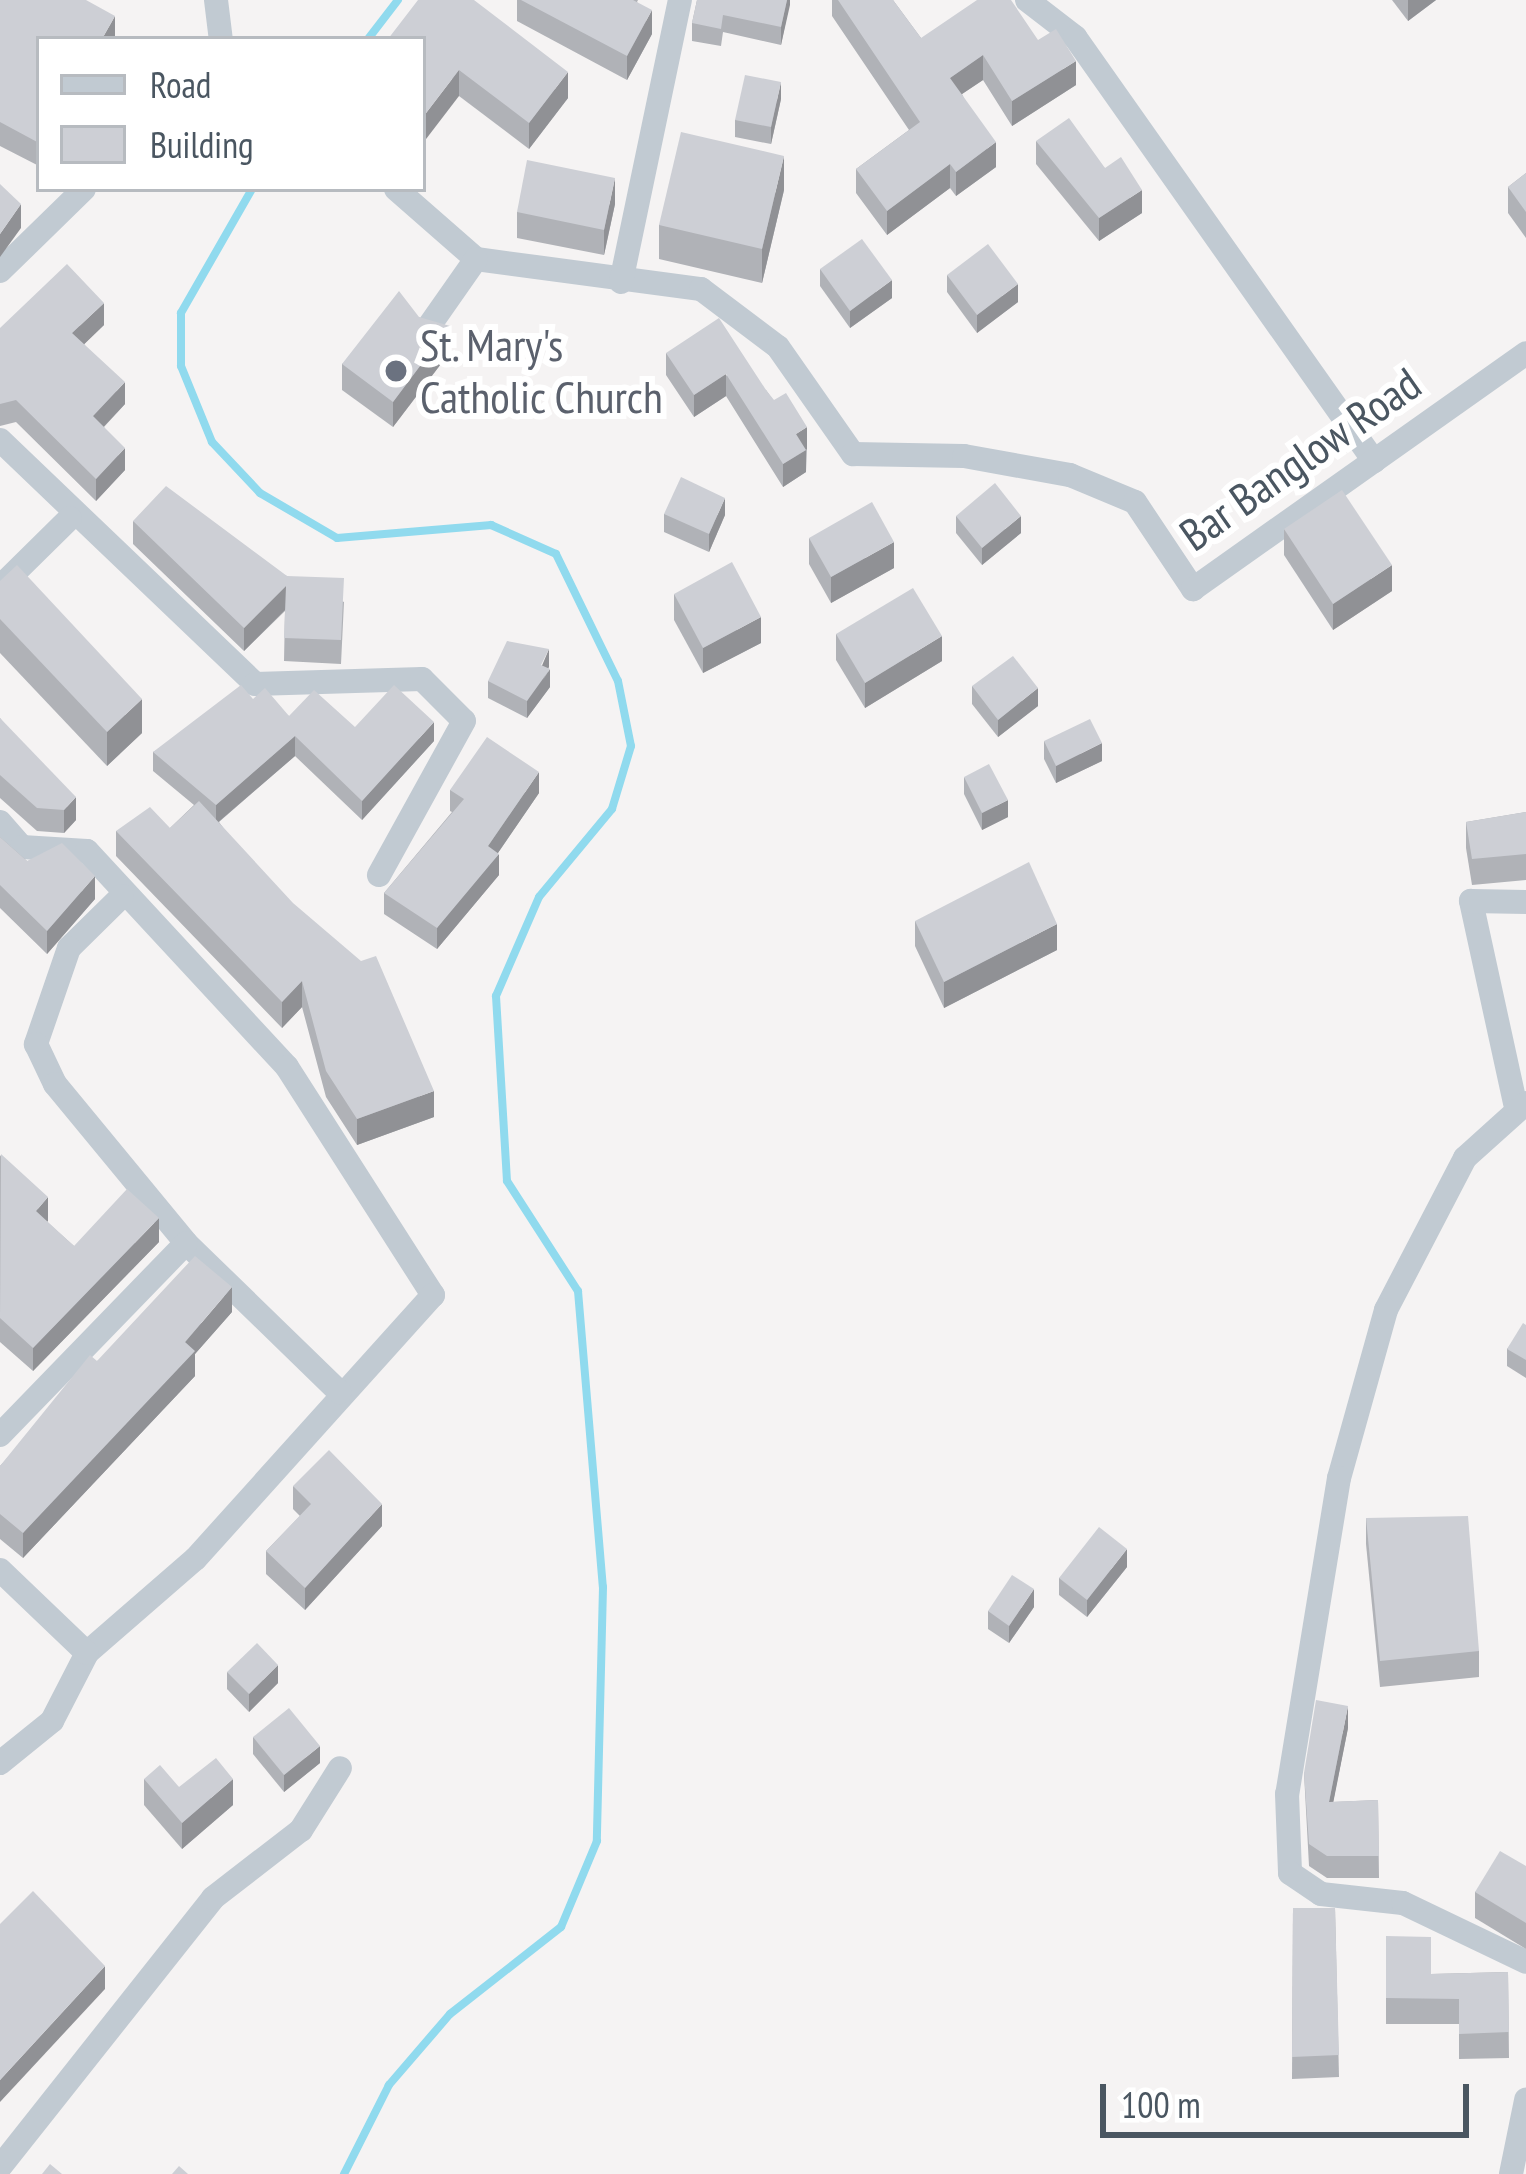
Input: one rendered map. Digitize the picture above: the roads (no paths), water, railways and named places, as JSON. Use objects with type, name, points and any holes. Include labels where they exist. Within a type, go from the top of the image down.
[{"type":"street","points":[[216,0],[220,36]]},
{"type":"street","points":[[621,282],[680,0]]},
{"type":"street","points":[[1027,0],[1075,37],[1374,461]]},
{"type":"street","points":[[0,271],[81,192]]},
{"type":"street","points":[[399,192],[476,259],[427,329]]},
{"type":"street","name":"Bar Banglow Road","points":[[476,259],[701,290],[778,347],[853,454],[964,456],[1070,475],[1135,502],[1193,589],[1526,353]]},
{"type":"street","points":[[0,440],[70,518],[255,684],[422,680],[464,721],[380,875]]},
{"type":"street","points":[[0,587],[70,518]]},
{"type":"street","points":[[0,822],[22,847],[87,851],[122,896],[286,1067],[427,1275],[433,1295],[339,1392],[195,1559],[87,1653],[52,1721],[0,1763]]},
{"type":"street","points":[[122,896],[69,948],[36,1044],[55,1084],[186,1243],[339,1392]]},
{"type":"street","points":[[1526,902],[1472,901],[1521,1103],[1465,1159],[1386,1310],[1339,1478],[1287,1794],[1290,1873],[1321,1894],[1403,1903],[1526,1962]]},
{"type":"street","points":[[0,1435],[186,1243]]},
{"type":"street","points":[[0,1570],[87,1653]]},
{"type":"street","points":[[0,2167],[213,1898],[301,1830],[340,1768]]},
{"type":"street","points":[[1511,2174],[1526,2100]]},
{"type":"waterway","points":[[370,36],[398,0]]},
{"type":"waterway","points":[[250,192],[181,313],[181,366],[212,442],[260,493],[337,538],[491,525],[556,554],[618,681],[631,746],[612,809],[539,897],[496,996],[507,1181],[578,1291],[603,1587],[597,1841],[561,1927],[450,2014],[389,2085],[344,2174]]},
{"type":"place","name":"St. Mary's Catholic Church","points":[[396,371]]}]
